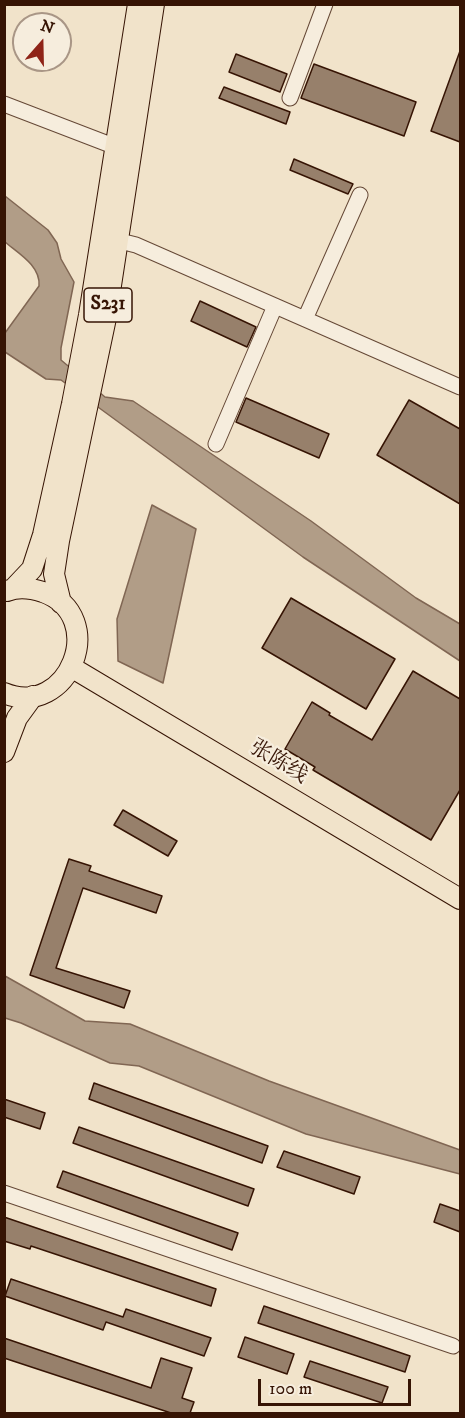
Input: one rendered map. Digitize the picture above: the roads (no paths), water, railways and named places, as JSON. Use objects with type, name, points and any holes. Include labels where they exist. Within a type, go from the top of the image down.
[{"type":"main road","name":"S231","points":[[61,603],[54,574],[106,318],[116,147],[138,4]]},
{"type":"main road","name":"S231","points":[[9,590],[32,569],[43,535],[110,238],[154,4]]},
{"type":"main road","points":[[4,693],[11,696],[33,696],[55,687],[66,676],[75,660],[78,641],[75,625],[61,603],[50,595],[33,588],[9,590]]},
{"type":"main road","name":"张陈线","points":[[71,667],[460,899]]},
{"type":"main road","points":[[4,752],[17,718],[33,696]]},
{"type":"street","points":[[290,98],[325,4]]},
{"type":"street","points":[[4,104],[116,147]]},
{"type":"street","points":[[304,319],[360,195]]},
{"type":"street","points":[[110,238],[136,245],[460,387]]},
{"type":"street","points":[[216,444],[276,306]]},
{"type":"street","points":[[4,1193],[453,1346]]}]
